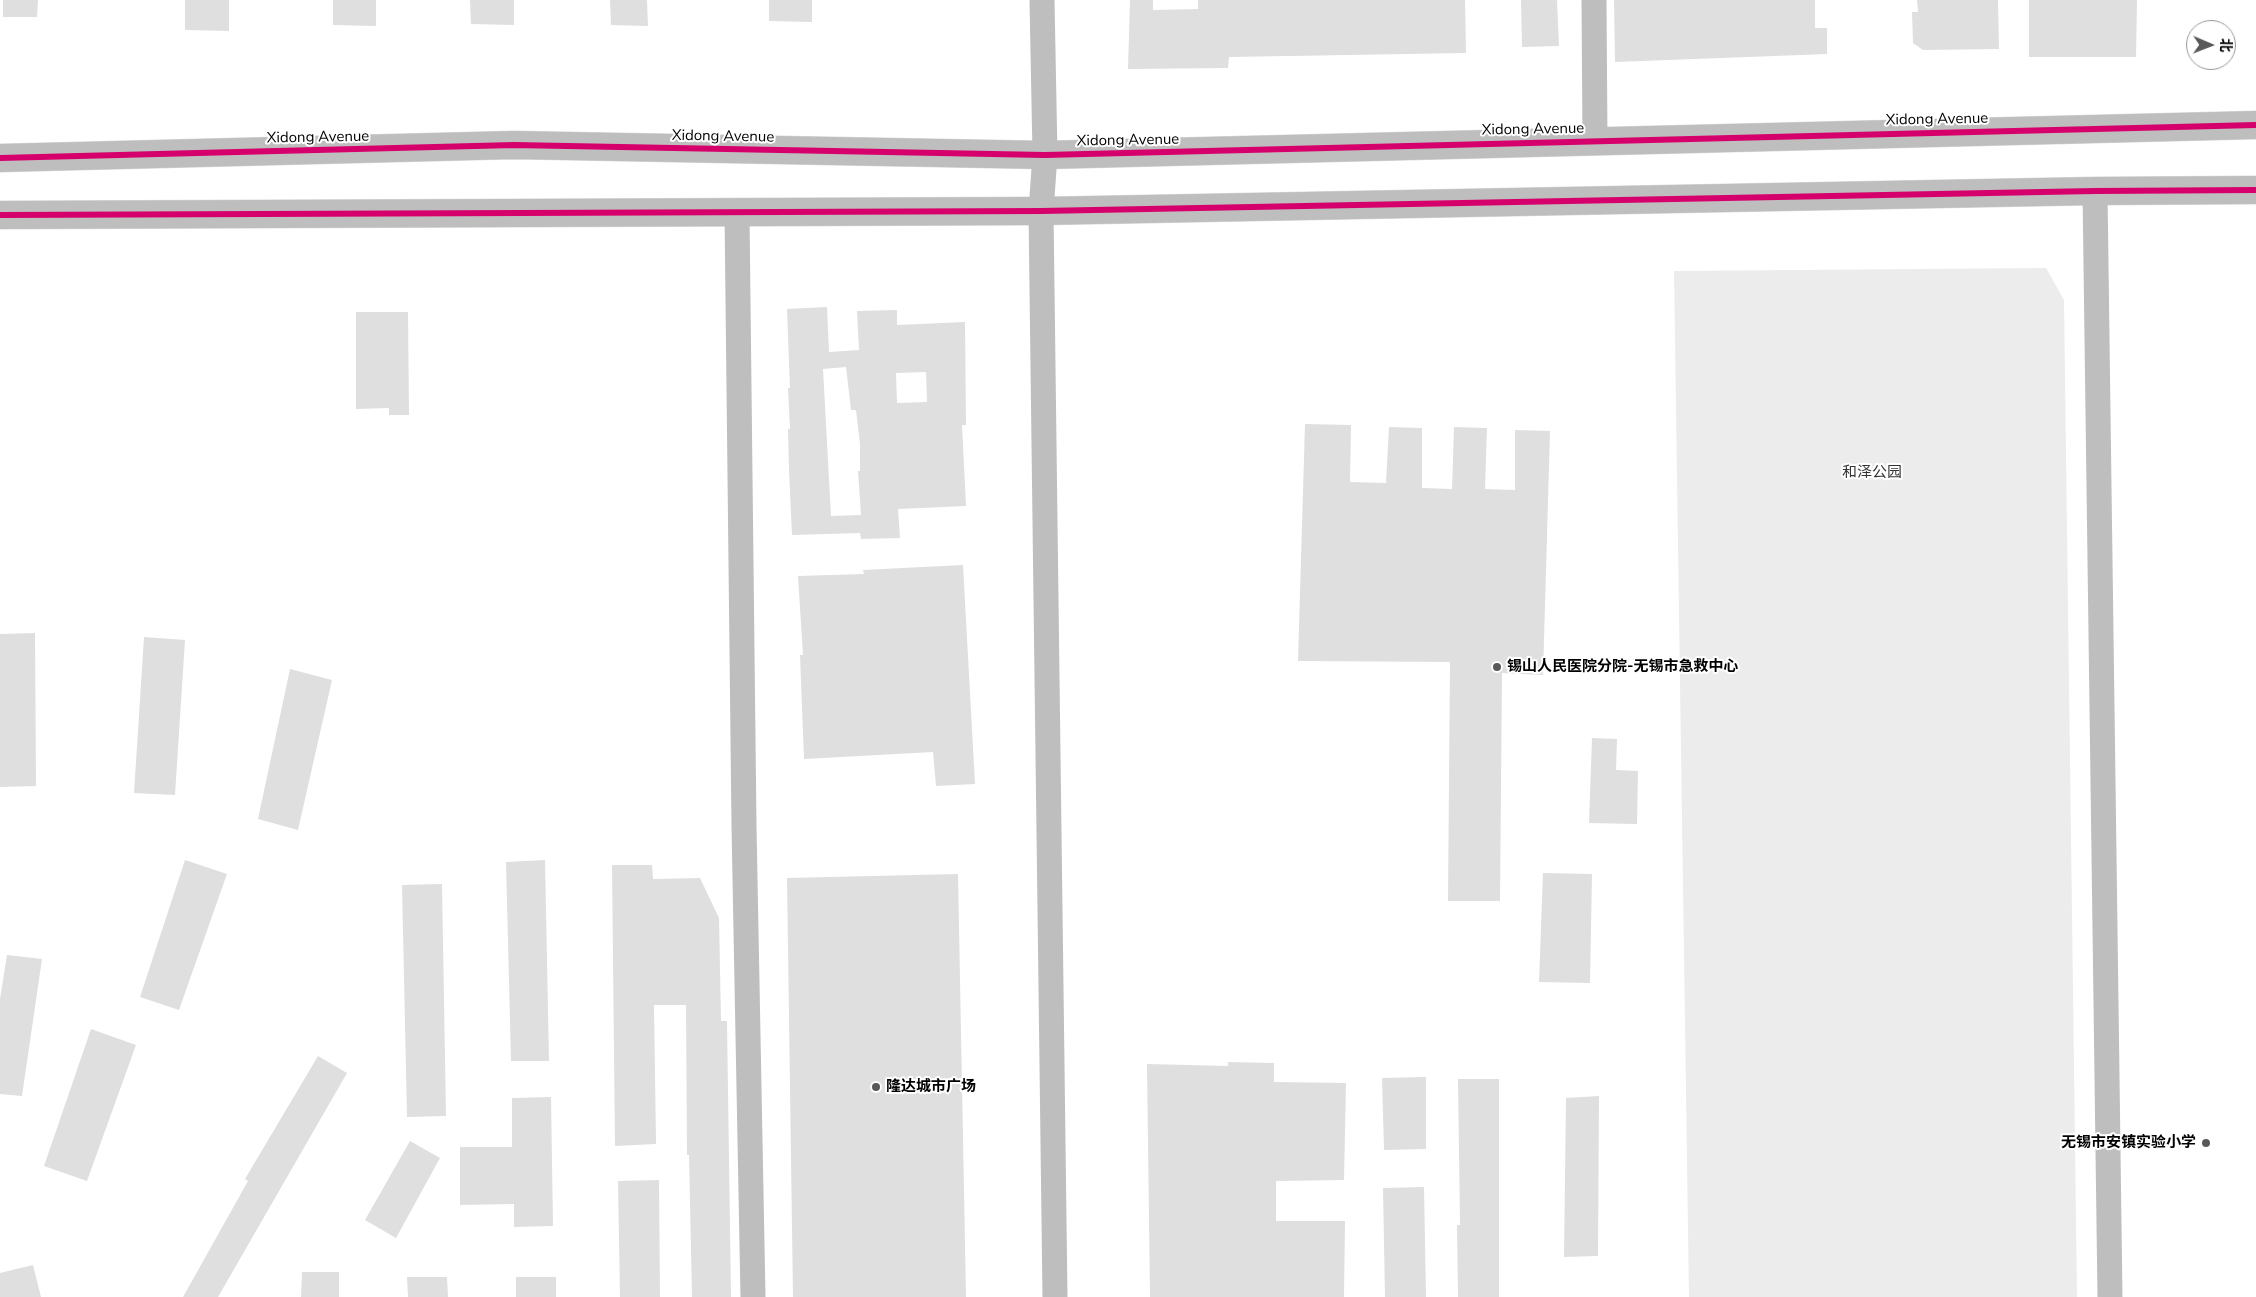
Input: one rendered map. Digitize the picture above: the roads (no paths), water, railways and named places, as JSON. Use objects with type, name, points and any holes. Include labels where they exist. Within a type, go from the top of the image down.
[{"type":"main road","name":"Xidong Avenue","points":[[0,158],[514,145],[1045,155],[2256,125]]},
{"type":"main road","points":[[0,216],[1041,212],[2095,191],[2256,190]]},
{"type":"street","points":[[1042,0],[1045,155],[1041,212],[1055,1297]]},
{"type":"street","points":[[1594,0],[1595,141]]},
{"type":"street","points":[[2095,191],[2110,1297]]},
{"type":"street","points":[[737,213],[744,836],[753,1297]]},
{"type":"place","name":"锡山人民医院分院-无锡市急救中心","points":[[1497,667]]},
{"type":"place","name":"隆达城市广场","points":[[876,1087]]},
{"type":"place","name":"无锡市安镇实验小学","points":[[2206,1143]]},
{"type":"park label","name":"和泽公园","points":[[1872,473]]}]
